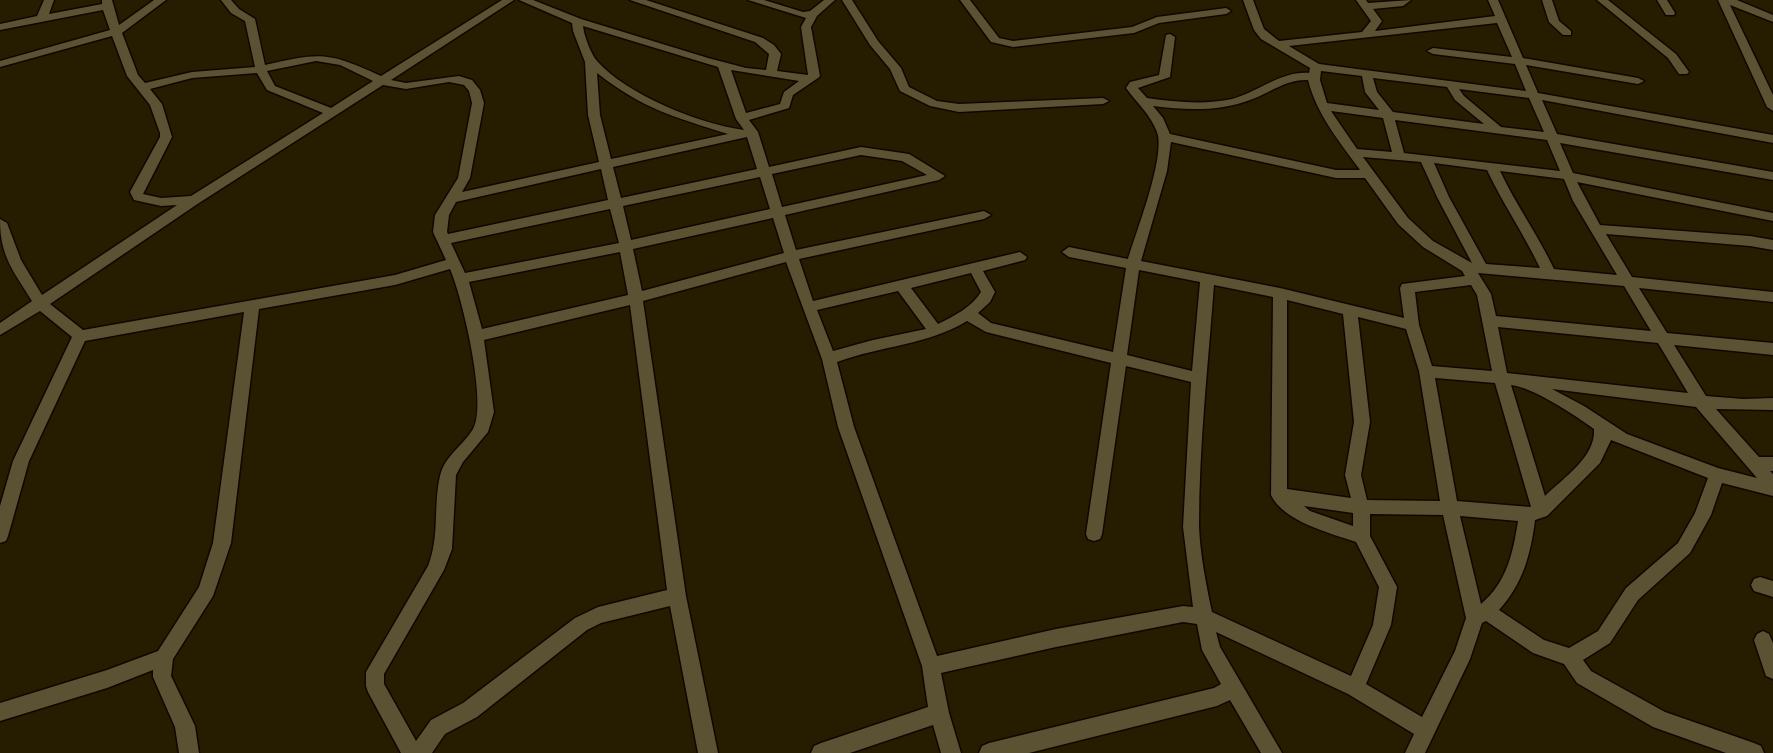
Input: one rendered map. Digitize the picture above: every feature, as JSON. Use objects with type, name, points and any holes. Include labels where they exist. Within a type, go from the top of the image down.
[{"type":"street","points":[[42,18],[49,0]]},
{"type":"street","points":[[0,64],[116,32],[161,0]]},
{"type":"street","points":[[226,0],[235,11],[250,20],[254,46],[261,69],[271,88],[300,98],[332,113]]},
{"type":"street","points":[[488,0],[505,2]]},
{"type":"street","points":[[524,0],[577,21],[724,66],[811,79]]},
{"type":"street","points":[[753,0],[795,14],[812,14]]},
{"type":"street","points":[[742,119],[758,112],[782,109],[786,104],[788,94],[811,79],[815,71],[806,27],[812,14],[830,0]]},
{"type":"street","points":[[847,0],[874,43],[895,68],[904,89],[934,104],[959,108],[1104,101]]},
{"type":"street","points":[[964,0],[995,40],[1013,44],[1127,31],[1157,20],[1226,11]]},
{"type":"street","points":[[1248,0],[1260,30],[1265,37],[1315,72],[1322,106],[1343,140],[1355,153],[1403,221],[1417,236],[1475,272]]},
{"type":"street","points":[[1364,3],[1403,3],[1406,0]]},
{"type":"street","points":[[1493,0],[1550,137],[1579,201],[1595,229],[1700,400],[1773,485]]},
{"type":"street","points":[[1547,0],[1554,22],[1566,33]]},
{"type":"street","points":[[1602,0],[1672,56],[1683,72]]},
{"type":"street","points":[[1662,0],[1670,13]]},
{"type":"street","points":[[1723,0],[1770,95],[1773,107]]},
{"type":"street","points":[[1728,0],[1773,19]]},
{"type":"street","points":[[642,1],[759,40],[770,47],[775,54],[771,74]]},
{"type":"street","points":[[0,330],[194,200],[505,2]]},
{"type":"street","points":[[0,26],[107,3],[133,76],[144,87],[156,104],[166,137],[136,192],[139,197],[162,202],[194,200]]},
{"type":"street","points":[[1364,3],[1377,21],[1365,36]]},
{"type":"street","points":[[1277,44],[1365,36],[1457,22],[1502,19]]},
{"type":"street","points":[[577,21],[578,31],[591,62],[594,115],[626,246],[636,298],[677,596],[708,753]]},
{"type":"street","points":[[1094,534],[1133,264],[1161,171],[1164,137],[1157,118],[1136,94],[1132,86],[1164,77],[1170,37]]},
{"type":"street","points":[[1433,51],[1519,61],[1638,80]]},
{"type":"street","points":[[144,87],[192,75],[261,69],[322,58],[335,59],[384,80],[407,86],[452,79],[465,80],[477,92],[478,103],[464,178],[442,215],[440,232],[461,279],[476,336],[486,412],[480,432],[457,457],[448,475],[442,549],[436,570],[375,672],[374,686],[412,753]]},
{"type":"street","points":[[591,62],[615,81],[652,104],[676,115],[747,133]]},
{"type":"street","points":[[724,66],[747,133],[763,170],[809,307],[829,359],[846,427],[931,666],[939,713],[951,753]]},
{"type":"street","points":[[1142,101],[1182,105],[1238,100],[1276,81],[1315,72],[1367,75],[1534,95],[1773,139]]},
{"type":"street","points":[[1367,75],[1371,92],[1388,114],[1399,156]]},
{"type":"street","points":[[1452,86],[1459,98],[1497,129]]},
{"type":"street","points":[[1322,106],[1550,137],[1773,176]]},
{"type":"street","points":[[450,199],[605,163],[747,133]]},
{"type":"street","points":[[1164,137],[1336,174],[1369,174]]},
{"type":"street","points":[[443,240],[615,204],[763,170],[861,151],[905,157],[939,176],[626,246],[461,279]]},
{"type":"street","points":[[1355,153],[1426,158],[1568,176],[1773,217]]},
{"type":"street","points":[[1415,753],[1425,728],[1481,615],[1499,597],[1521,557],[1534,513],[1501,378],[1484,294],[1426,158]]},
{"type":"street","points":[[1492,167],[1508,201],[1531,235],[1549,273]]},
{"type":"street","points":[[476,336],[636,298],[792,256],[984,215]]},
{"type":"street","points":[[0,223],[14,261],[41,304],[80,336],[395,280],[453,263]]},
{"type":"street","points":[[1595,229],[1773,244]]},
{"type":"street","points":[[1069,252],[1280,293],[1412,326]]},
{"type":"street","points":[[809,307],[1020,257]]},
{"type":"street","points":[[829,359],[847,352],[936,331],[967,313],[987,298],[988,292],[974,268]]},
{"type":"street","points":[[1754,753],[1660,720],[1584,677],[1570,657],[1539,647],[1481,615],[1450,508],[1426,371],[1412,326],[1407,288],[1475,272],[1549,273],[1773,297]]},
{"type":"street","points":[[1207,280],[1199,378],[1191,528],[1197,581],[1211,650],[1272,753]]},
{"type":"street","points":[[901,285],[936,331]]},
{"type":"street","points":[[1279,495],[1280,293]]},
{"type":"street","points":[[189,753],[185,726],[162,677],[164,657],[207,590],[222,543],[252,305]]},
{"type":"street","points":[[1350,311],[1362,422],[1353,475],[1361,507],[1362,537],[1388,587],[1382,626],[1354,688]]},
{"type":"street","points":[[967,313],[986,327],[1000,331],[1199,378]]},
{"type":"street","points":[[1490,321],[1773,349]]},
{"type":"street","points":[[0,536],[21,460],[80,336]]},
{"type":"street","points":[[1426,371],[1762,406],[1773,404]]},
{"type":"street","points":[[1517,379],[1568,404],[1627,441],[1717,475],[1773,489]]},
{"type":"street","points":[[1279,495],[1361,507],[1450,508],[1534,513],[1594,458],[1603,440],[1602,427]]},
{"type":"street","points":[[1754,464],[1773,464]]},
{"type":"street","points":[[1570,657],[1604,637],[1632,594],[1684,548],[1703,515],[1717,475]]},
{"type":"street","points":[[1279,495],[1304,516],[1362,537]]},
{"type":"street","points":[[420,753],[438,727],[470,710],[581,624],[598,615],[677,596]]},
{"type":"street","points":[[931,666],[1068,635],[1183,614],[1203,617],[1354,688],[1407,720],[1425,728]]},
{"type":"street","points":[[1763,640],[1773,670]]},
{"type":"street","points":[[0,712],[108,679],[164,657]]},
{"type":"street","points":[[989,753],[1218,697],[1233,688]]},
{"type":"street","points":[[821,753],[939,713]]}]
